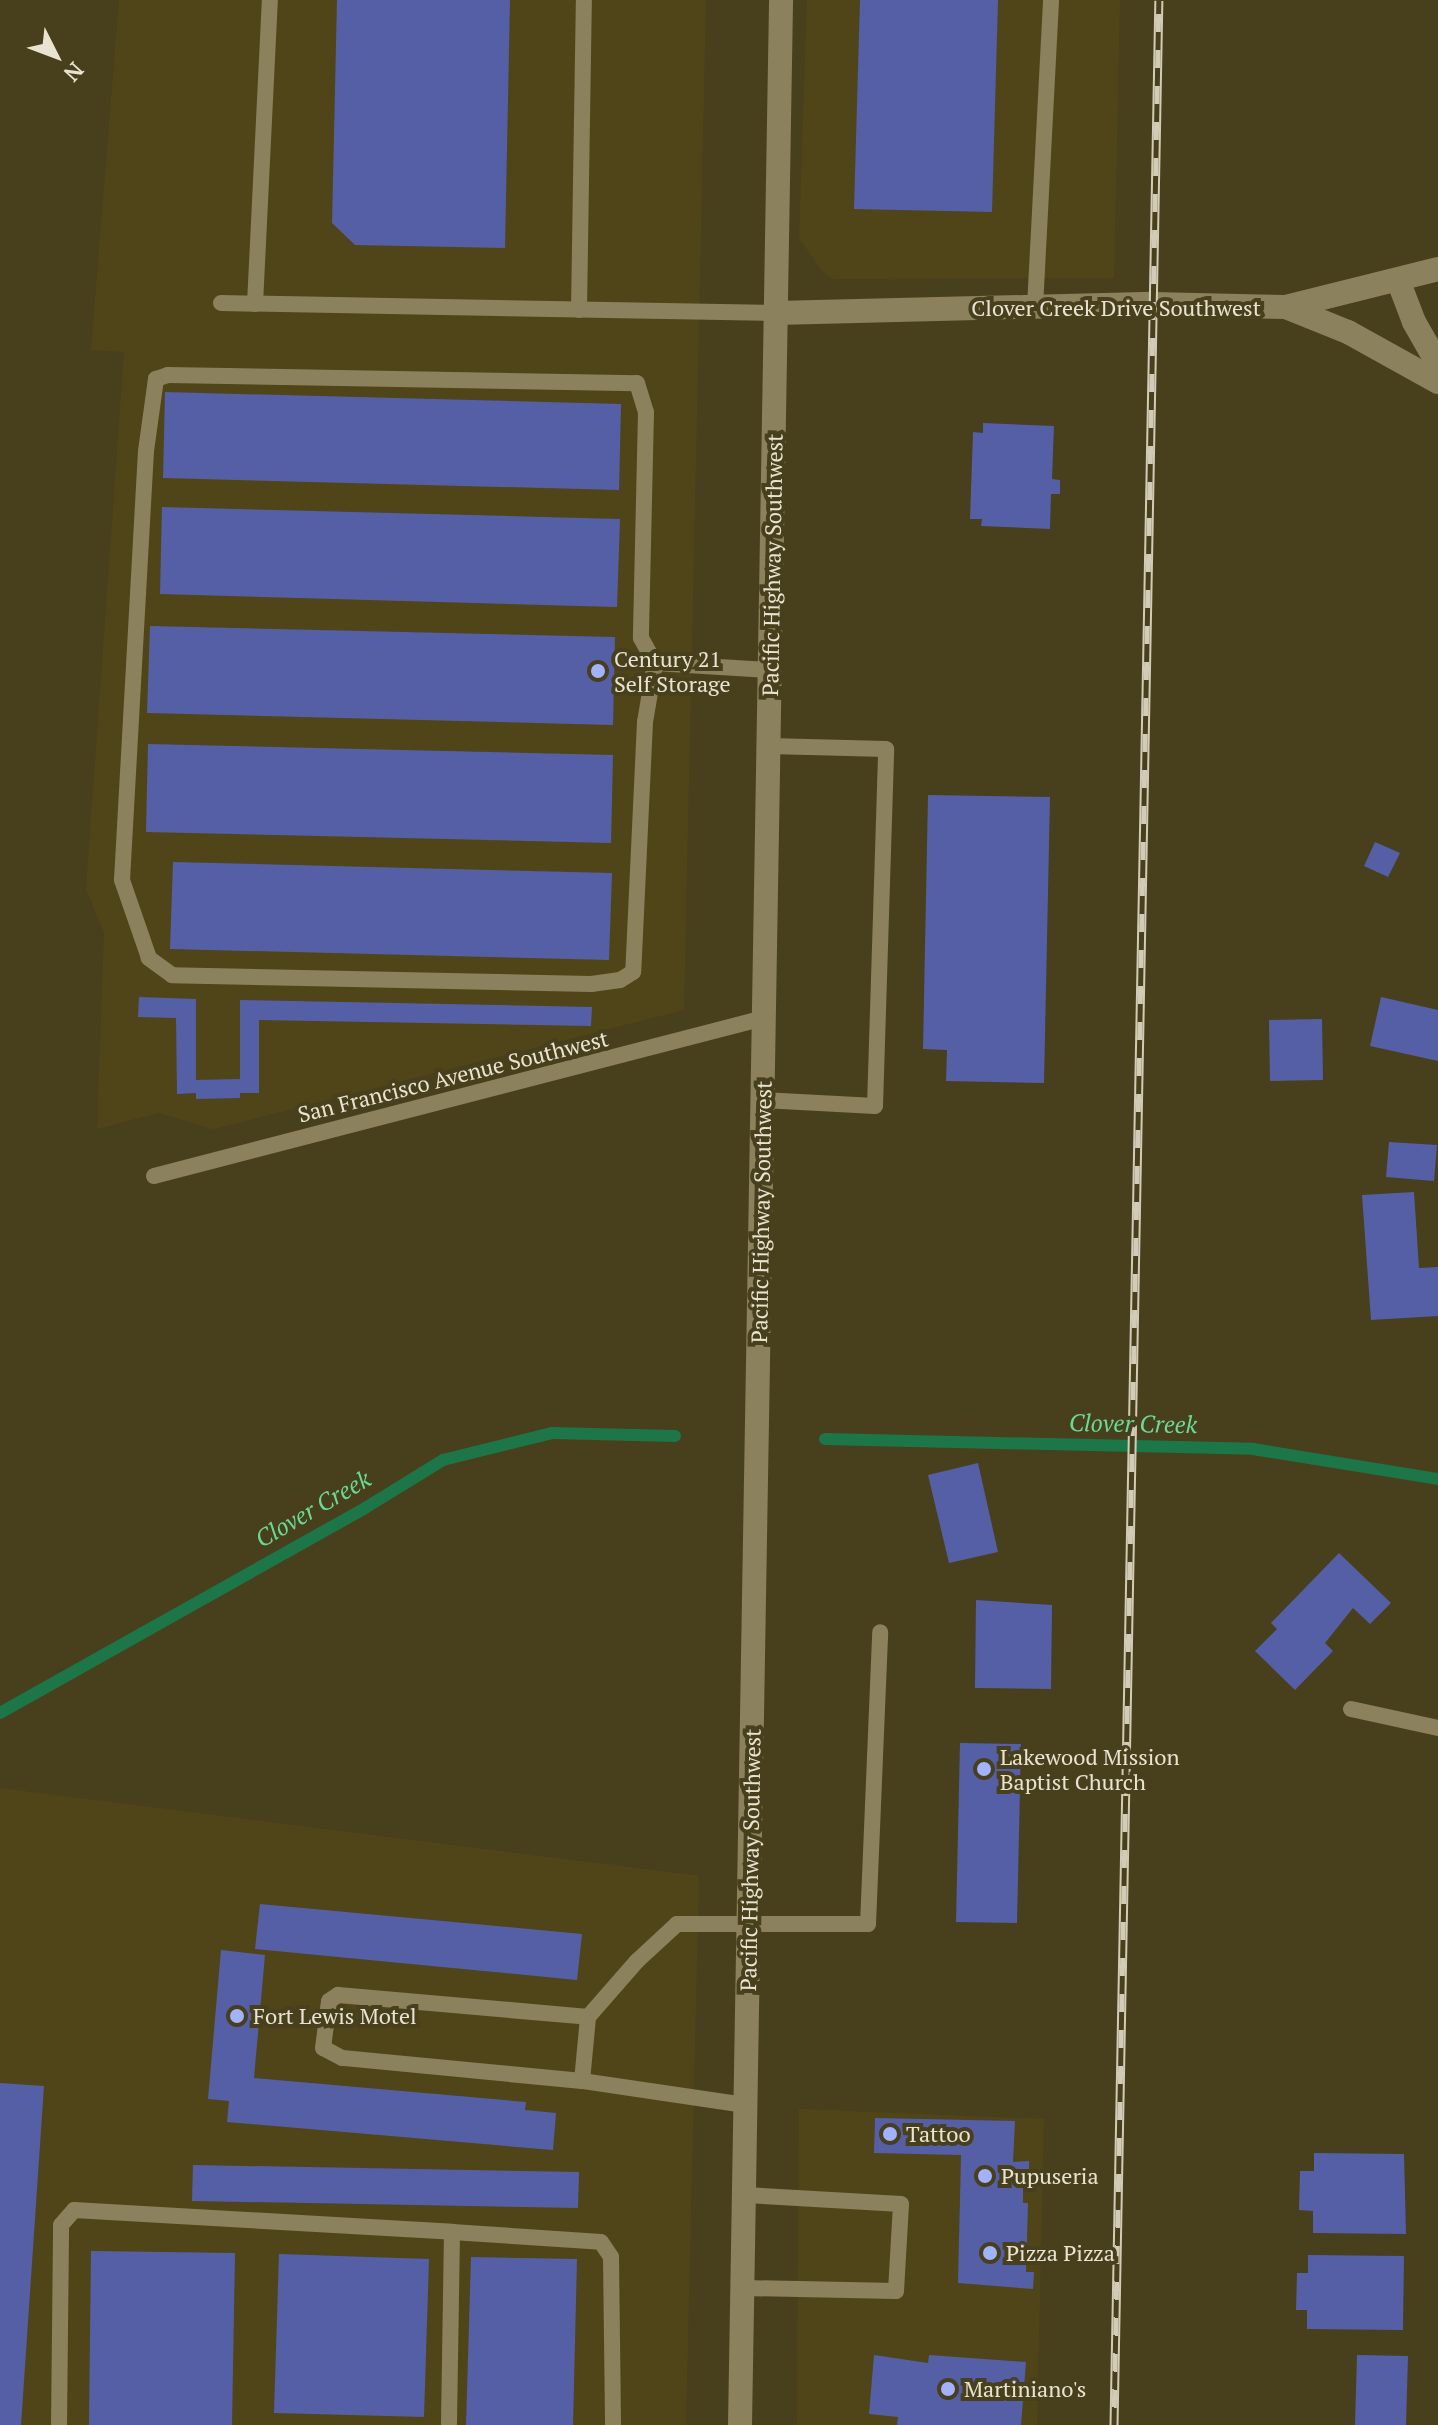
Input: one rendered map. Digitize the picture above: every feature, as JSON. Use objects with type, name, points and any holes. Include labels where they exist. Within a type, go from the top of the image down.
[{"type":"street","name":"Pacific Highway Southwest","points":[[740,2425],[781,0]]},
{"type":"street","points":[[1286,307],[1438,269]]},
{"type":"street","points":[[1398,280],[1414,322],[1438,364]]},
{"type":"street","name":"Clover Creek Drive Southwest","points":[[776,313],[1153,304],[1286,307],[1348,332],[1438,382]]},
{"type":"lane","points":[[255,304],[270,0]]},
{"type":"lane","points":[[579,310],[584,0]]},
{"type":"lane","points":[[1035,307],[1051,0]]},
{"type":"lane","points":[[221,303],[776,313]]},
{"type":"lane","points":[[168,375],[637,383],[646,412],[641,638],[655,663],[645,722],[633,972],[620,980],[591,984],[172,975],[149,958],[122,880],[146,451],[156,379],[168,375]]},
{"type":"lane","points":[[655,663],[770,670]]},
{"type":"lane","points":[[762,1100],[875,1106],[886,749],[769,746]]},
{"type":"lane","name":"San Francisco Avenue Southwest","points":[[154,1176],[764,1018]]},
{"type":"lane","points":[[582,2081],[588,2017],[637,1961],[677,1924],[868,1924],[880,1632]]},
{"type":"lane","points":[[1351,1709],[1438,1728]]},
{"type":"lane","points":[[588,2017],[338,1995],[329,2001],[323,2048],[342,2058],[582,2081],[745,2105]]},
{"type":"lane","points":[[743,2288],[896,2291],[901,2204],[744,2195]]},
{"type":"lane","points":[[59,2425],[61,2225],[74,2210],[601,2242],[611,2257],[613,2425]]},
{"type":"lane","points":[[449,2425],[452,2232]]},
{"type":"shaded area","points":[[119,0],[706,0],[684,1010],[213,1129],[159,1113],[97,1129],[104,933],[86,889],[124,352],[91,350]]},
{"type":"shaded area","points":[[807,0],[1120,0],[1114,278],[833,279],[822,271],[799,238]]},
{"type":"shaded area","points":[[0,1788],[699,1876],[686,2425],[0,2425]]},
{"type":"shaded area","points":[[799,2109],[1044,2119],[1037,2425],[797,2425]]},
{"type":"building","points":[[337,0],[510,0],[505,248],[355,245],[332,223]]},
{"type":"building","points":[[860,0],[998,0],[992,212],[854,209]]},
{"type":"building","points":[[165,392],[621,404],[619,490],[163,478]]},
{"type":"building","points":[[983,423],[1054,426],[1052,479],[1060,480],[1060,494],[1051,494],[1050,529],[981,526],[982,519],[970,519],[973,432],[983,433]]},
{"type":"building","points":[[162,507],[620,519],[617,607],[160,594]]},
{"type":"building","points":[[150,626],[615,637],[613,725],[147,713]]},
{"type":"building","points":[[148,744],[613,755],[611,843],[146,832]]},
{"type":"building","points":[[928,795],[1050,797],[1044,1083],[946,1081],[947,1050],[923,1049]]},
{"type":"building","points":[[1375,842],[1400,853],[1388,877],[1364,866]]},
{"type":"building","points":[[173,862],[612,873],[609,960],[170,949]]},
{"type":"building","points":[[139,997],[196,999],[196,1080],[240,1079],[240,1000],[592,1007],[591,1026],[259,1020],[259,1093],[240,1093],[240,1098],[196,1099],[196,1093],[177,1094],[176,1018],[138,1017]]},
{"type":"building","points":[[1381,997],[1438,1010],[1438,1061],[1370,1046]]},
{"type":"building","points":[[1322,1019],[1323,1080],[1270,1081],[1269,1020]]},
{"type":"building","points":[[1389,1142],[1437,1145],[1434,1181],[1386,1177]]},
{"type":"building","points":[[1414,1192],[1419,1268],[1438,1267],[1438,1316],[1371,1320],[1362,1195]]},
{"type":"building","points":[[978,1463],[998,1552],[949,1563],[928,1475]]},
{"type":"building","points":[[1339,1553],[1391,1603],[1370,1624],[1353,1608],[1325,1643],[1333,1651],[1295,1690],[1255,1651],[1277,1629],[1271,1623]]},
{"type":"building","points":[[976,1600],[1052,1605],[1051,1689],[975,1688]]},
{"type":"building","points":[[960,1743],[1021,1744],[1017,1923],[956,1922]]},
{"type":"building","points":[[260,1904],[582,1934],[577,1980],[255,1949]]},
{"type":"building","name":"Fort Lewis Motel","points":[[221,1950],[265,1955],[254,2078],[526,2102],[525,2110],[556,2113],[553,2150],[227,2122],[229,2101],[208,2099]]},
{"type":"building","points":[[0,2083],[44,2086],[21,2425],[0,2425]]},
{"type":"building","points":[[875,2118],[1015,2121],[1013,2162],[1029,2161],[1029,2178],[1023,2178],[1023,2203],[1028,2203],[1026,2272],[1034,2272],[1033,2289],[958,2283],[961,2155],[874,2153]]},
{"type":"building","points":[[1314,2153],[1404,2154],[1406,2234],[1313,2233],[1313,2211],[1299,2210],[1300,2171],[1314,2171]]},
{"type":"building","points":[[193,2165],[579,2172],[578,2208],[192,2201]]},
{"type":"building","points":[[91,2251],[235,2253],[232,2425],[89,2425]]},
{"type":"building","points":[[279,2254],[429,2259],[424,2417],[274,2413]]},
{"type":"building","points":[[1308,2255],[1404,2256],[1403,2330],[1307,2329],[1307,2310],[1296,2310],[1297,2273],[1308,2273]]},
{"type":"building","points":[[471,2257],[577,2259],[573,2425],[466,2425]]},
{"type":"building","name":"Martiniano's","points":[[874,2355],[928,2363],[929,2355],[1026,2362],[1021,2425],[897,2425],[898,2417],[869,2414]]},
{"type":"building","points":[[1357,2355],[1408,2356],[1406,2425],[1355,2425]]},
{"type":"waterway","name":"Clover Creek","points":[[0,1713],[365,1508],[443,1460],[552,1433],[675,1436]]},
{"type":"waterway","name":"Clover Creek","points":[[825,1439],[1253,1449],[1438,1479]]},
{"type":"railway","points":[[1114,2425],[1159,0]]},
{"type":"place","name":"Century 21 Self Storage","points":[[598,671]]},
{"type":"place","name":"Lakewood Mission Baptist Church","points":[[984,1769]]},
{"type":"place","name":"Fort Lewis Motel","points":[[237,2016]]},
{"type":"place","name":"Tattoo","points":[[890,2134]]},
{"type":"place","name":"Pupuseria","points":[[985,2176]]},
{"type":"place","name":"Pizza Pizza","points":[[990,2253]]},
{"type":"place","name":"Martiniano's","points":[[948,2389]]}]
